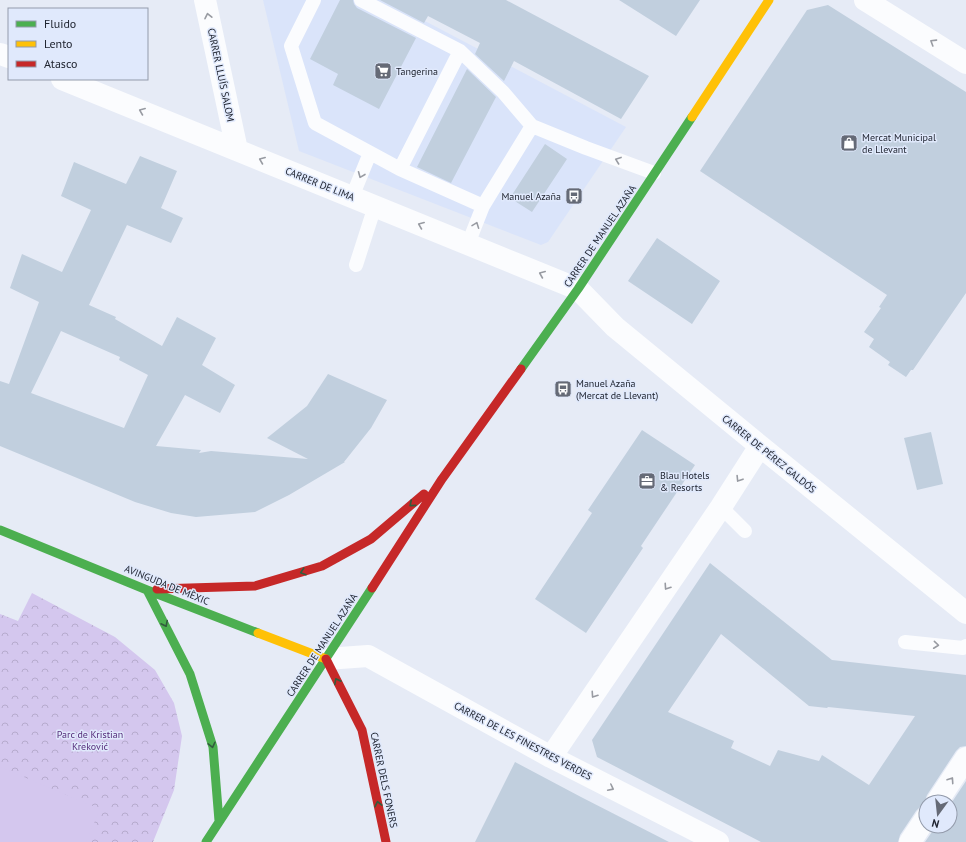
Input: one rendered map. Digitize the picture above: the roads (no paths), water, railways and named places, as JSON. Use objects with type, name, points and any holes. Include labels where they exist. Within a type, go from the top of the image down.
[{"type":"street","name":"CARRER LLUÍS SALOM","points":[[205,0],[237,150]]},
{"type":"street","name":"CARRER DE MANUEL AZAÑA","points":[[206,842],[442,479],[578,289],[769,0]]},
{"type":"street","points":[[865,0],[966,63]]},
{"type":"street","name":"CARRER DE LIMA","points":[[64,80],[578,289]]},
{"type":"street","name":"CARRER DE PÉREZ GALDÓS","points":[[578,289],[615,327],[966,613]]},
{"type":"street","points":[[551,757],[721,507],[760,446]]},
{"type":"street","name":"CARRER DE MANUEL AZAÑA","points":[[147,590],[255,586],[322,566],[371,539],[442,479]]},
{"type":"street","name":"AVINGUDA DE MÈXIC","points":[[0,530],[147,590],[326,659]]},
{"type":"street","points":[[147,590],[190,674],[211,740],[213,747],[219,822]]},
{"type":"street","name":"CARRER DE LES FINESTRES VERDES","points":[[326,659],[368,656],[551,757],[718,842]]},
{"type":"street","name":"CARRER DELS FONERS","points":[[326,659],[362,730],[386,842]]},
{"type":"street","points":[[942,794],[966,758]]},
{"type":"street","points":[[910,842],[918,830]]},
{"type":"lane","points":[[314,0],[291,46],[315,123],[400,169],[483,206]]},
{"type":"lane","points":[[361,0],[460,51],[504,92],[532,126],[654,173]]},
{"type":"lane","points":[[400,169],[460,51]]},
{"type":"lane","points":[[468,244],[483,206],[532,126]]},
{"type":"lane","points":[[352,197],[370,153]]},
{"type":"lane","points":[[356,264],[374,206]]},
{"type":"lane","points":[[721,507],[745,531]]},
{"type":"lane","points":[[905,642],[962,648],[966,646]]},
{"type":"place","name":"Tangerina","points":[[383,71]]},
{"type":"place","name":"Mercat Municipal de Llevant","points":[[849,143]]},
{"type":"place","name":"Manuel Azaña","points":[[574,196]]},
{"type":"place","name":"Manuel Azaña (Mercat de Llevant)","points":[[563,389]]},
{"type":"place","name":"Blau Hotels & Resorts","points":[[647,481]]},
{"type":"park label","name":"Parc de Kristian Kreković","points":[[90,740]]}]
